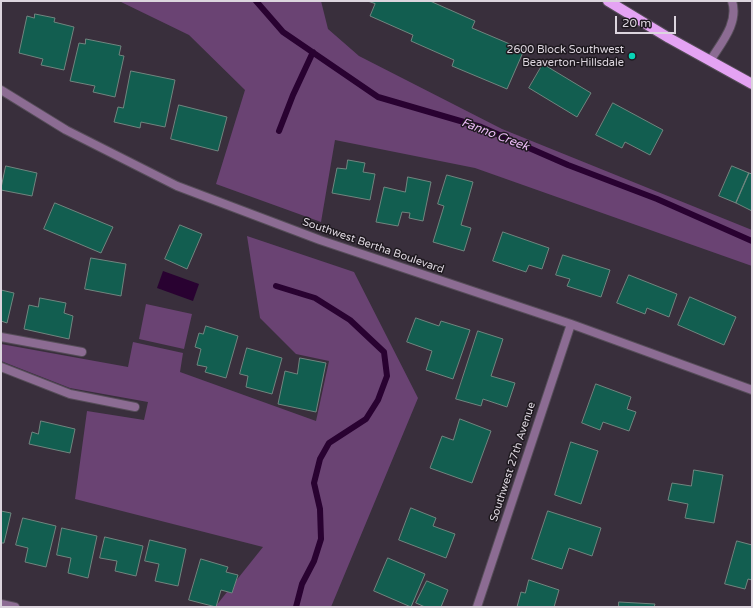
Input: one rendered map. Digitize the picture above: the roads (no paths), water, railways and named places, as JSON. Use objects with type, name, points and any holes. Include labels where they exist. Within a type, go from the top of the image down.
[{"type":"main road","points":[[608,1],[752,84]]},
{"type":"street","points":[[710,61],[732,25],[734,16],[732,1]]},
{"type":"street","name":"Southwest Bertha Boulevard","points":[[1,90],[66,130],[177,186],[320,240],[571,324],[752,390]]},
{"type":"street","name":"Southwest 27th Avenue","points":[[477,607],[571,324]]},
{"type":"street","points":[[1,337],[82,352]]},
{"type":"street","points":[[1,368],[70,394],[135,407]]},
{"type":"street","points":[[1,604],[15,607]]},
{"type":"waterway","name":"Fanno Creek","points":[[256,1],[283,32],[378,97],[481,127],[568,165],[657,199],[752,241]]},
{"type":"waterway","points":[[279,131],[293,95],[313,52]]},
{"type":"waterway","points":[[276,286],[315,298],[350,320],[384,352],[387,376],[378,400],[366,419],[329,443],[320,459],[314,483],[320,509],[321,539],[314,561],[302,584],[296,607]]},
{"type":"place","name":"2600 Block Southwest Beaverton-Hillsdale","points":[[632,56]]}]
